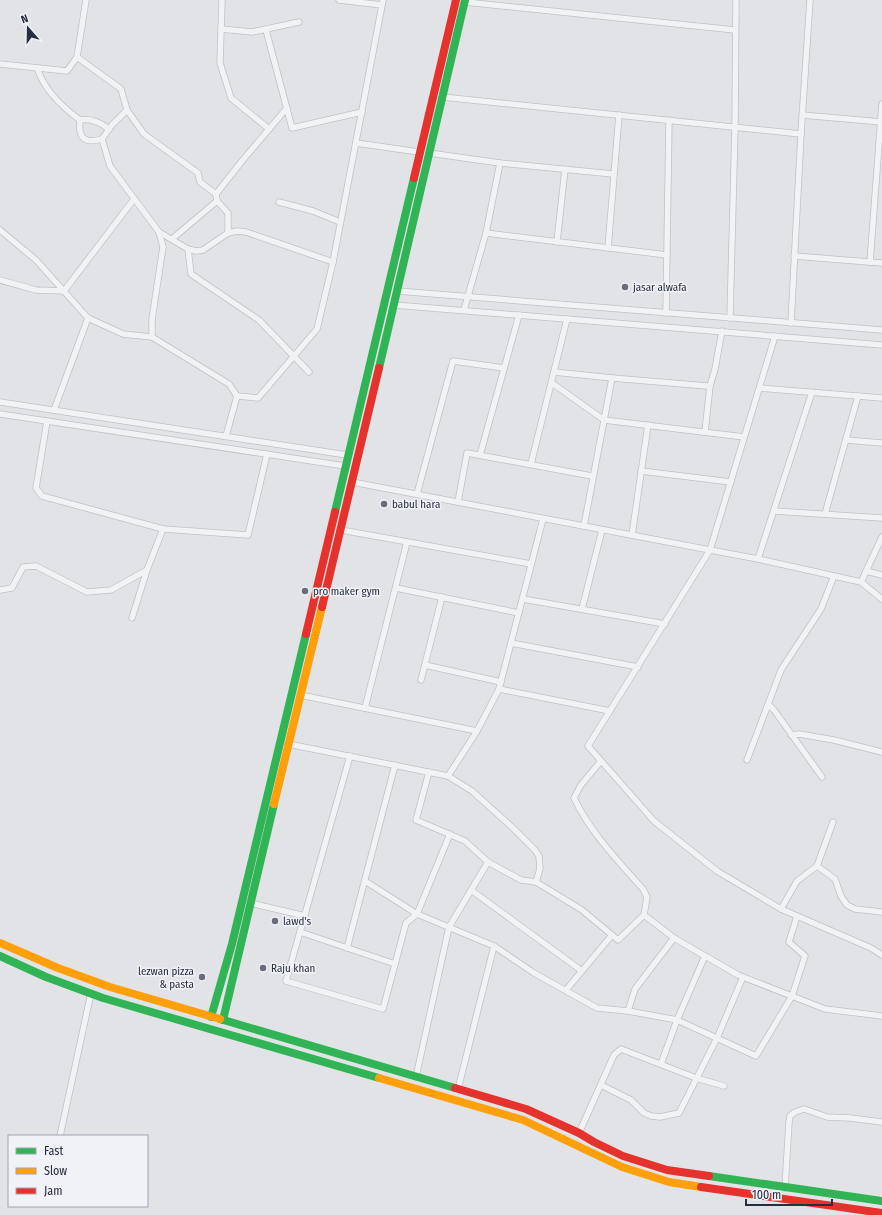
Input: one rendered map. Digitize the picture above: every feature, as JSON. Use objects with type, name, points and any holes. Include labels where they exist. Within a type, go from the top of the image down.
[{"type":"main road","points":[[211,1017],[234,936],[456,0]]},
{"type":"main road","points":[[223,1020],[465,1]]},
{"type":"main road","points":[[0,943],[58,968],[103,984],[526,1109],[579,1133],[623,1156],[667,1170],[882,1201]]},
{"type":"main road","points":[[0,956],[46,977],[91,993],[523,1120],[622,1167],[669,1182],[882,1213]]},
{"type":"street","points":[[0,64],[67,71],[77,57],[86,0]]},
{"type":"street","points":[[222,0],[220,63],[231,98],[269,129]]},
{"type":"street","points":[[0,230],[36,260],[88,318],[123,334],[152,337],[228,384],[237,396],[258,398],[317,329],[333,262],[383,2],[339,0]]},
{"type":"street","points":[[730,318],[735,127],[736,0]]},
{"type":"street","points":[[791,323],[802,115],[810,0]]},
{"type":"street","points":[[465,1],[735,30]]},
{"type":"street","points":[[221,29],[252,32],[299,22]]},
{"type":"street","points":[[266,30],[292,128],[362,112]]},
{"type":"street","points":[[77,57],[121,89],[127,110],[144,134],[198,172],[200,182],[216,194],[217,201],[228,213],[228,233]]},
{"type":"street","points":[[36,68],[56,99],[67,110],[80,120],[85,119],[100,123],[109,129]]},
{"type":"street","points":[[442,97],[801,134]]},
{"type":"street","points":[[870,262],[882,104]]},
{"type":"street","points":[[216,194],[287,108]]},
{"type":"street","points":[[80,120],[79,130],[82,138],[92,142],[102,140],[109,129],[127,110]]},
{"type":"street","points":[[608,248],[619,115]]},
{"type":"street","points":[[802,115],[881,122]]},
{"type":"street","points":[[666,313],[669,120]]},
{"type":"street","points":[[102,140],[110,166],[159,232],[164,247],[152,319],[152,337]]},
{"type":"street","points":[[356,143],[419,152]]},
{"type":"street","points":[[429,153],[500,163],[613,174]]},
{"type":"street","points":[[464,310],[486,234],[500,163]]},
{"type":"street","points":[[557,242],[565,169]]},
{"type":"street","points":[[64,291],[134,199]]},
{"type":"street","points":[[172,239],[217,201]]},
{"type":"street","points":[[279,202],[313,211],[340,222]]},
{"type":"street","points":[[159,232],[188,249],[196,251],[203,250],[228,233],[237,231],[246,232],[333,262]]},
{"type":"street","points":[[486,234],[667,255]]},
{"type":"street","points":[[188,249],[191,274],[259,320],[309,372]]},
{"type":"street","points":[[794,256],[882,263]]},
{"type":"street","points":[[0,280],[36,290],[64,291]]},
{"type":"street","points":[[397,291],[882,330]]},
{"type":"street","points":[[394,304],[882,345]]},
{"type":"street","points":[[480,455],[519,315]]},
{"type":"street","points":[[54,410],[88,318]]},
{"type":"street","points":[[531,464],[567,319]]},
{"type":"street","points":[[704,432],[710,386],[715,369],[722,331]]},
{"type":"street","points":[[775,336],[710,550],[588,746],[654,821],[717,871],[781,909],[882,955]]},
{"type":"street","points":[[417,494],[452,361],[504,368]]},
{"type":"street","points":[[554,372],[707,386]]},
{"type":"street","points":[[584,526],[592,476],[612,378]]},
{"type":"street","points":[[552,383],[604,420],[744,437]]},
{"type":"street","points":[[760,388],[882,398]]},
{"type":"street","points":[[758,559],[812,392]]},
{"type":"street","points":[[226,436],[237,396]]},
{"type":"street","points":[[825,514],[858,396]]},
{"type":"street","points":[[0,402],[347,455]]},
{"type":"street","points":[[0,414],[345,466]]},
{"type":"street","points":[[47,421],[36,488],[42,496],[163,529],[248,535],[267,454]]},
{"type":"street","points":[[632,536],[648,425]]},
{"type":"street","points":[[846,440],[882,443]]},
{"type":"street","points":[[458,502],[467,453],[592,476]]},
{"type":"street","points":[[641,471],[731,482]]},
{"type":"street","points":[[352,482],[758,559],[861,582],[882,599]]},
{"type":"street","points":[[774,511],[882,518]]},
{"type":"street","points":[[448,776],[477,731],[499,689],[544,518]]},
{"type":"street","points":[[132,618],[163,529]]},
{"type":"street","points":[[340,530],[531,564]]},
{"type":"street","points":[[582,609],[602,530]]},
{"type":"street","points":[[861,582],[882,537]]},
{"type":"street","points":[[365,708],[407,542]]},
{"type":"street","points":[[0,590],[12,588],[23,568],[36,566],[87,592],[111,590],[148,570]]},
{"type":"street","points":[[866,571],[882,575]]},
{"type":"street","points":[[747,760],[781,670],[821,609],[834,576]]},
{"type":"street","points":[[396,588],[519,613]]},
{"type":"street","points":[[421,680],[442,597]]},
{"type":"street","points":[[523,599],[664,624]]},
{"type":"street","points":[[511,643],[638,667]]},
{"type":"street","points":[[425,665],[501,682]]},
{"type":"street","points":[[499,689],[610,711]]},
{"type":"street","points":[[300,695],[477,731]]},
{"type":"street","points":[[769,705],[822,777]]},
{"type":"street","points":[[791,735],[799,734],[834,740],[882,752]]},
{"type":"street","points":[[288,744],[448,776],[472,791],[535,850],[539,856],[540,870],[536,882]]},
{"type":"street","points":[[350,756],[286,981],[383,1009],[406,923],[416,914],[450,834]]},
{"type":"street","points":[[429,772],[416,820],[465,841],[488,862],[521,880],[536,882],[582,910],[618,940],[644,915],[647,897],[643,889],[603,843],[579,808],[574,798],[581,785],[601,761]]},
{"type":"street","points":[[347,948],[395,765]]},
{"type":"street","points":[[781,909],[797,881],[818,866],[833,822]]},
{"type":"street","points":[[416,1077],[449,927],[488,862]]},
{"type":"street","points":[[818,866],[835,879],[841,896],[847,906],[855,909],[882,912]]},
{"type":"street","points":[[365,881],[416,914],[494,946],[534,973],[598,1008],[628,1011],[677,1020],[756,1056],[792,996],[805,956],[789,942],[797,916]]},
{"type":"street","points":[[471,890],[582,971]]},
{"type":"street","points":[[250,903],[305,916]]},
{"type":"street","points":[[644,915],[674,938],[744,977],[825,1009],[882,1016]]},
{"type":"street","points":[[300,932],[395,964]]},
{"type":"street","points":[[566,990],[612,934]]},
{"type":"street","points":[[628,1011],[635,989],[674,938]]},
{"type":"street","points":[[458,1089],[494,946]]},
{"type":"street","points":[[661,1064],[677,1020],[705,956]]},
{"type":"street","points":[[601,1084],[632,1100],[644,1113],[651,1116],[660,1117],[679,1113],[717,1038],[744,977]]},
{"type":"street","points":[[60,1135],[91,993]]},
{"type":"street","points":[[579,1133],[614,1055],[621,1049],[696,1078],[724,1086]]},
{"type":"street","points":[[785,1188],[788,1122],[790,1116],[795,1112],[804,1109],[827,1117],[882,1122]]},
{"type":"traffic: fast","points":[[379,368],[465,0]]},
{"type":"traffic: fast","points":[[335,512],[414,178]]},
{"type":"traffic: fast","points":[[211,1017],[232,944],[306,634]]},
{"type":"traffic: fast","points":[[223,1020],[274,804]]},
{"type":"traffic: fast","points":[[0,956],[46,977],[103,998],[379,1078]]},
{"type":"traffic: fast","points":[[220,1019],[455,1088]]},
{"type":"traffic: fast","points":[[709,1176],[882,1201]]},
{"type":"traffic: slow","points":[[274,804],[322,607]]},
{"type":"traffic: slow","points":[[0,943],[58,968],[110,987],[220,1019]]},
{"type":"traffic: slow","points":[[379,1078],[523,1120],[622,1167],[669,1182],[701,1187]]},
{"type":"traffic: jam","points":[[414,178],[456,0]]},
{"type":"traffic: jam","points":[[322,607],[379,368]]},
{"type":"traffic: jam","points":[[306,634],[335,512]]},
{"type":"traffic: jam","points":[[455,1088],[526,1109],[579,1133],[623,1156],[667,1170],[709,1176]]},
{"type":"traffic: jam","points":[[701,1187],[882,1213]]},
{"type":"place","name":"jasar alwafa","points":[[625,287]]},
{"type":"place","name":"babul hara","points":[[384,504]]},
{"type":"place","name":"pro maker gym","points":[[305,591]]},
{"type":"place","name":"lawd's","points":[[275,921]]},
{"type":"place","name":"Raju khan","points":[[263,968]]},
{"type":"place","name":"lezwan pizza & pasta","points":[[202,977]]}]
